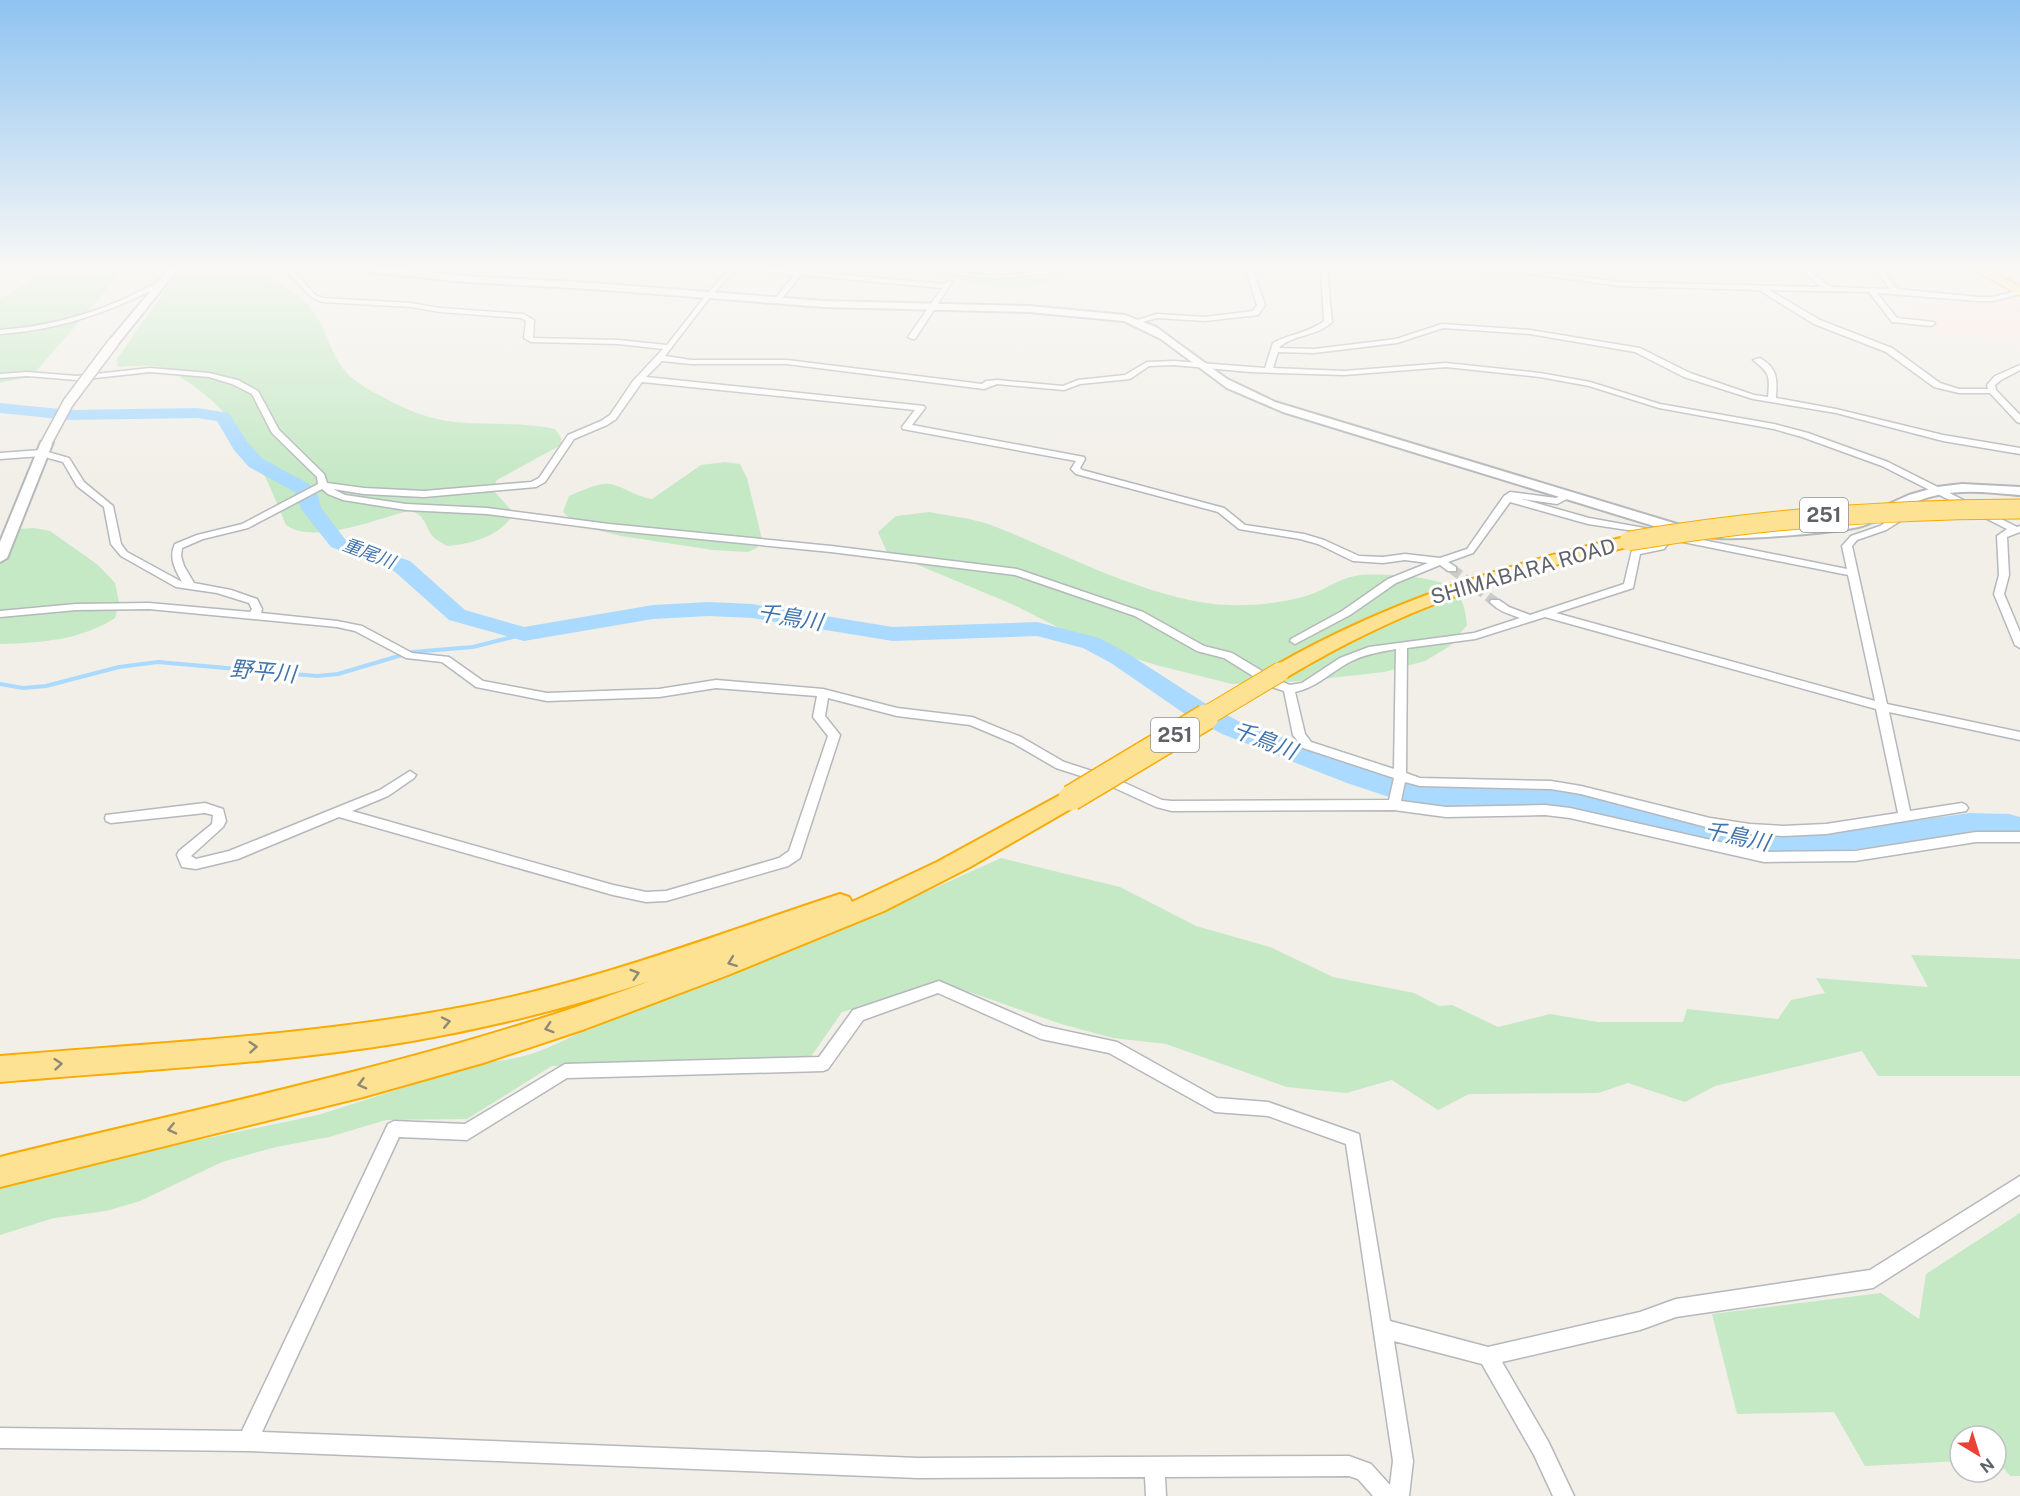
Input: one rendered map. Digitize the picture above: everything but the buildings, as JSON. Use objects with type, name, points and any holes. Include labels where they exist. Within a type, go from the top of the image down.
[{"type":"highway","name":"SHIMABARA ROAD","points":[[1013,831],[1285,680],[1328,643],[1420,602],[1525,566],[1629,541],[1752,522],[1908,510],[2020,509]]},
{"type":"highway","points":[[0,1069],[313,1042],[412,1029],[500,1011],[656,967],[777,927],[859,897],[1013,831]]},
{"type":"highway","points":[[0,1172],[362,1085],[483,1050],[599,1012],[740,959],[882,901],[947,869],[1013,831]]},
{"type":"street","points":[[0,558],[59,416],[73,394],[117,339]]},
{"type":"street","points":[[529,339],[618,342],[668,347]]},
{"type":"street","points":[[190,584],[184,578],[178,562],[176,550],[178,546],[200,537],[245,526],[323,485],[364,491],[424,494],[533,485],[542,480],[559,459],[571,437],[613,417],[640,379],[674,339]]},
{"type":"street","points":[[1168,339],[1225,382],[1255,398],[1287,410],[1666,527],[1697,534],[1743,535],[1856,524],[1876,518],[1913,498],[1937,491],[1980,488],[2020,491]]},
{"type":"street","points":[[1269,369],[1276,345],[1287,339]]},
{"type":"street","points":[[1275,350],[1314,351],[1404,339]]},
{"type":"street","points":[[1571,339],[1637,350],[1687,375],[1772,401],[1836,411],[1943,438],[2020,451]]},
{"type":"street","points":[[1860,339],[1889,350],[1937,385],[1959,391],[1992,391],[2020,420]]},
{"type":"street","points":[[660,358],[691,362],[780,362],[984,387],[989,382],[997,382],[1064,388],[1078,382],[1127,377],[1147,364],[1199,364],[1250,370],[1344,373],[1446,365],[1540,375],[1590,384],[1659,406],[1774,427],[1805,435],[1885,464],[1965,506],[2017,529]]},
{"type":"street","points":[[1757,360],[1770,368],[1773,375],[1772,401]]},
{"type":"street","points":[[1992,391],[1991,386],[1998,378],[2020,367]]},
{"type":"street","points":[[0,376],[43,374],[77,378],[150,370],[209,375],[235,382],[255,393],[274,431],[321,476],[323,485],[331,492],[343,497],[406,507],[487,511],[1017,572],[1139,614],[1201,649],[1228,656],[1273,683],[1285,680],[1305,686],[1344,660],[1359,653],[1475,636],[1629,586],[1635,552],[1661,547],[1669,536]]},
{"type":"street","points":[[640,379],[921,408],[906,427],[1081,459],[1075,469],[1079,472],[1221,510],[1242,527],[1301,536],[1321,542],[1357,559],[1383,560],[1405,557],[1441,561],[1452,569]]},
{"type":"street","points":[[2003,401],[2020,403]]},
{"type":"street","points":[[0,456],[44,448],[66,460],[80,484],[108,506],[116,544],[124,554],[171,582],[239,595],[254,601],[257,609],[254,617]]},
{"type":"street","points":[[1295,641],[1346,613],[1392,581],[1470,551],[1507,498],[1516,494],[1557,501],[1566,496]]},
{"type":"street","points":[[1507,498],[1544,511],[1853,573]]},
{"type":"street","points":[[1905,816],[1847,546],[1854,538],[1883,528],[1900,517],[1949,515],[1965,506]]},
{"type":"street","points":[[2017,529],[2002,536],[2004,575],[1999,594],[2020,645]]},
{"type":"street","points":[[1495,602],[1505,609],[1530,618]]},
{"type":"street","points":[[0,614],[76,607],[149,606],[358,628],[406,654],[445,659],[480,684],[547,697],[659,693],[716,684],[823,693],[897,712],[972,721],[1017,740],[1060,765],[1110,781],[1160,804],[1172,806],[1394,802],[1446,812],[1545,810],[1570,813],[1764,857],[1855,856],[1976,837],[2020,837]]},
{"type":"street","points":[[1544,614],[1882,707],[2020,736]]},
{"type":"street","points":[[1394,802],[1400,779],[1402,646]]},
{"type":"street","points":[[1285,680],[1299,735],[1307,745],[1400,779],[1442,784],[1551,785],[1581,790],[1710,822],[1750,829],[1783,831],[1826,829],[1962,808]]},
{"type":"street","points":[[338,812],[613,890],[646,897],[666,896],[783,862],[795,854],[834,735],[819,717],[823,693]]},
{"type":"street","points":[[111,819],[205,808],[219,812],[220,822],[217,827],[184,855],[187,863],[196,864],[233,855],[384,793],[410,775]]},
{"type":"street","points":[[248,1441],[394,1129],[467,1132],[565,1071],[823,1064],[858,1015],[939,987],[1041,1032],[1112,1047],[1215,1105],[1268,1109],[1353,1138],[1403,1461],[1399,1496]]},
{"type":"street","points":[[1382,1328],[1488,1356],[1640,1321],[1676,1308],[1873,1279],[2020,1184]]},
{"type":"street","points":[[1488,1356],[1541,1448],[1564,1496]]},
{"type":"street","points":[[0,1438],[248,1441],[918,1468],[1349,1466],[1364,1471],[1386,1496]]},
{"type":"street","points":[[1154,1466],[1156,1496]]},
{"type":"shaded area","points":[[1987,339],[2017,339],[2018,341]]},
{"type":"green space","points":[[0,339],[64,339],[28,377],[0,383]]},
{"type":"green space","points":[[131,339],[328,339],[343,368],[357,382],[416,413],[446,421],[531,425],[555,429],[561,438],[561,445],[497,480],[492,489],[514,513],[502,528],[476,541],[447,546],[432,536],[420,516],[408,511],[346,528],[312,532],[298,530],[286,525],[259,464],[223,411],[207,396],[170,370],[147,366],[118,367],[117,359]]},
{"type":"green space","points":[[725,462],[740,464],[747,478],[762,539],[757,548],[748,552],[713,550],[621,536],[577,525],[563,512],[569,496],[584,489],[611,484],[652,499],[701,465]]},
{"type":"green space","points":[[930,512],[988,524],[1106,574],[1169,595],[1199,602],[1238,605],[1279,602],[1300,598],[1343,580],[1364,575],[1421,578],[1446,585],[1457,593],[1463,606],[1467,625],[1450,646],[1425,661],[1384,672],[1304,681],[1232,684],[1156,665],[1093,645],[1014,605],[887,552],[878,532],[896,516]]},
{"type":"green space","points":[[34,528],[50,531],[98,565],[115,583],[119,602],[115,618],[74,636],[30,643],[0,644],[0,545],[18,529]]},
{"type":"green space","points":[[1001,858],[1120,887],[1196,926],[1270,947],[1333,977],[1414,993],[1439,1006],[1452,1005],[1498,1027],[1550,1014],[1598,1022],[1683,1022],[1687,1009],[1778,1019],[1791,1000],[1825,993],[1816,978],[1928,987],[1911,955],[2020,959],[2020,1076],[1878,1076],[1862,1051],[1715,1086],[1685,1102],[1628,1083],[1598,1093],[1469,1094],[1438,1110],[1392,1080],[1346,1093],[1287,1087],[1166,1044],[1113,1038],[1061,1024],[944,983],[842,1012],[810,1058],[552,1066],[467,1119],[386,1120],[329,1137],[276,1147],[222,1162],[140,1201],[106,1211],[54,1218],[0,1235],[0,1187],[94,1162],[318,1115],[487,1061],[504,1060],[534,1053],[591,1028],[805,944]]},
{"type":"green space","points":[[2020,1213],[2020,1476],[2010,1476],[2008,1474],[2008,1424],[1948,1424],[1948,1462],[1865,1466],[1834,1412],[1737,1414],[1712,1314],[1881,1293],[1919,1319],[1926,1274]]},
{"type":"waterway","name":"千鳥川","points":[[0,408],[69,415],[197,413],[223,417],[241,446],[256,463],[302,488],[308,496],[311,509],[338,543],[402,566],[457,615],[524,634],[653,612],[709,609],[752,611],[893,634],[1037,629],[1091,643],[1119,658],[1194,708],[1231,728],[1407,793],[1468,798],[1557,796],[1767,845],[1803,846],[1970,823],[2009,824],[2020,827]]},
{"type":"waterway","name":"野平川","points":[[0,684],[23,688],[46,686],[119,667],[158,662],[317,676],[338,674],[412,652],[473,647],[524,634]]},
{"type":"tunnel","points":[[1452,569],[1495,602]]},
{"type":"water label","name":"重尾川","points":[[369,553]]}]
